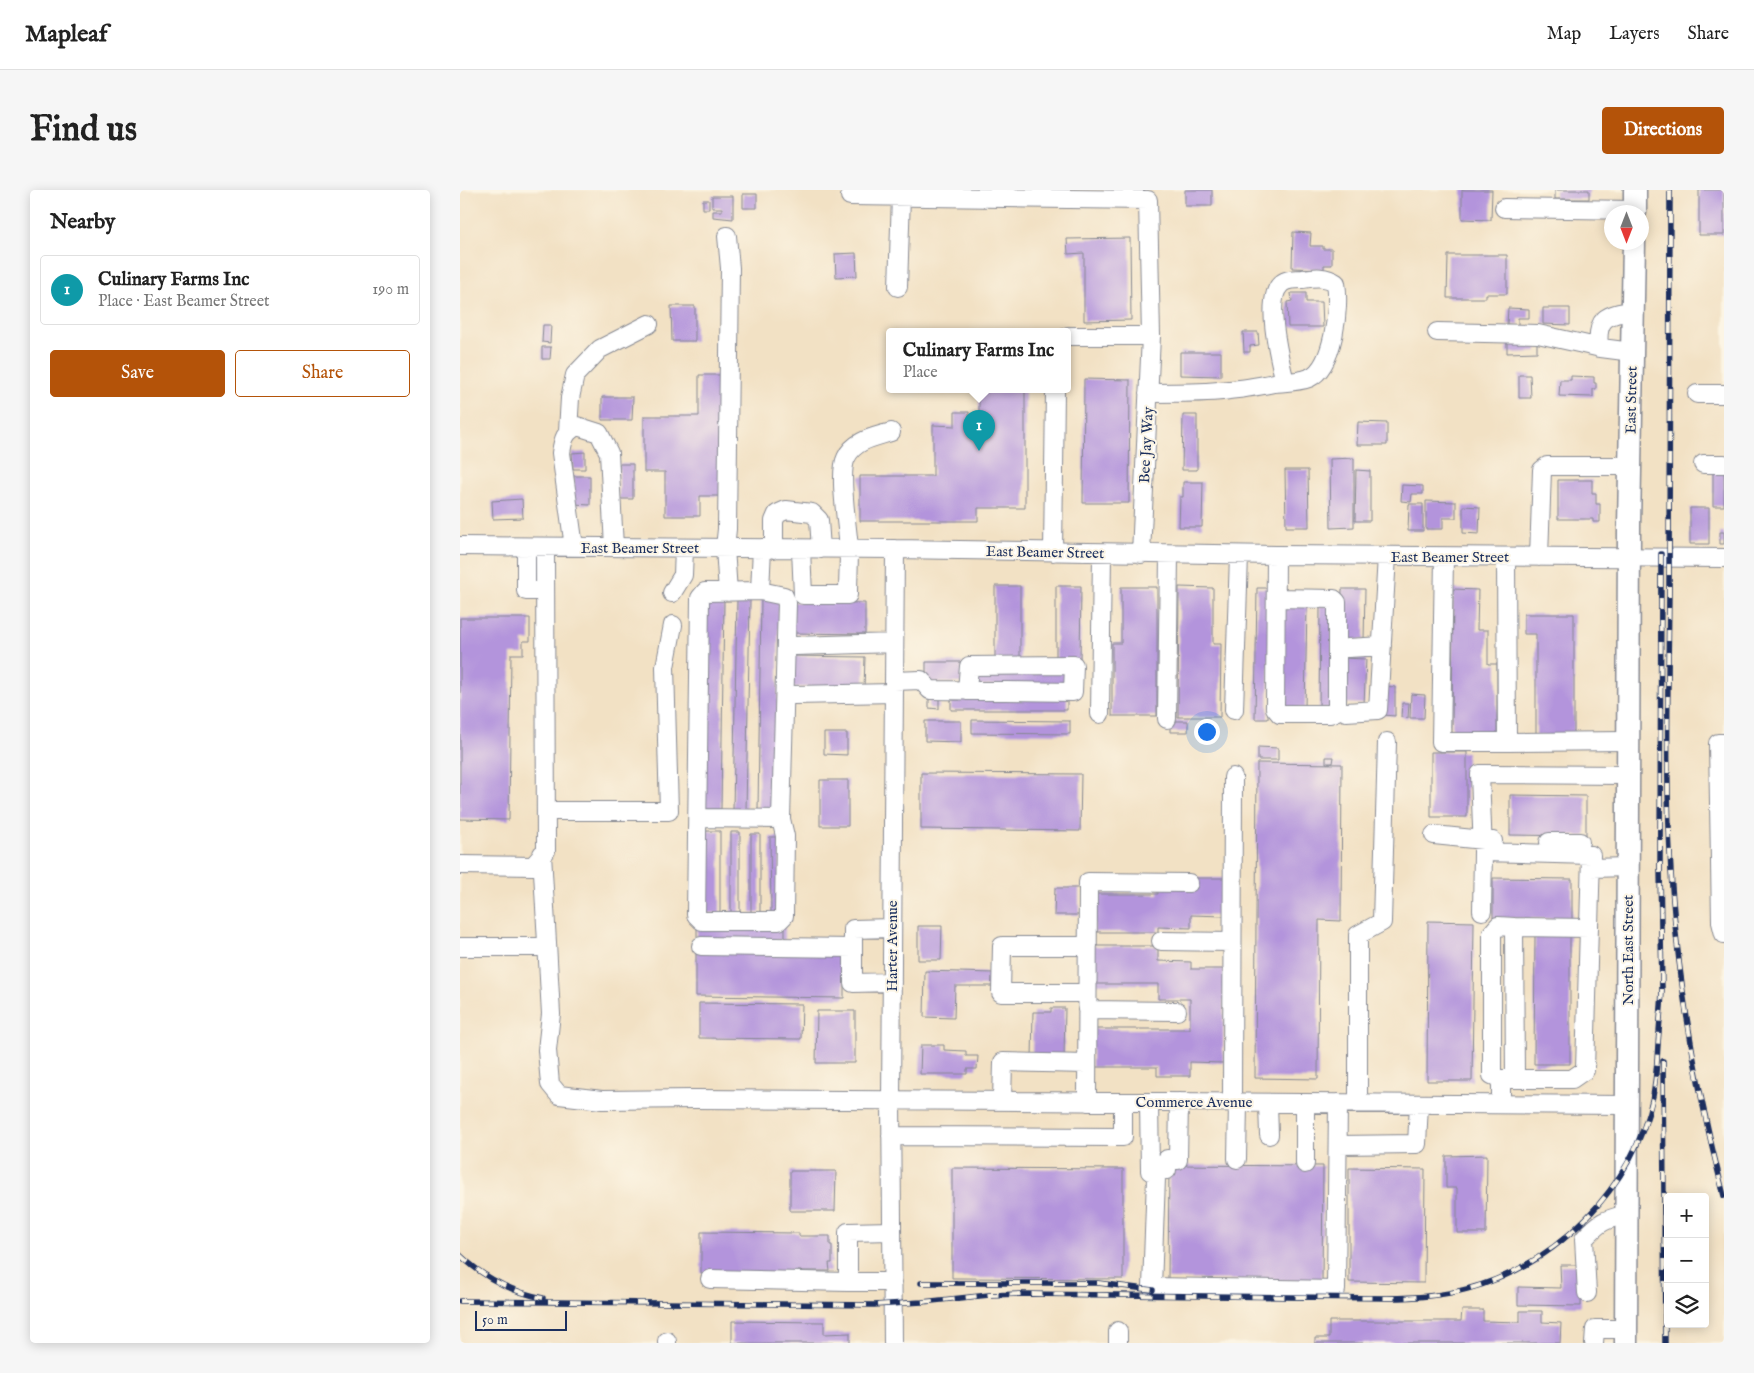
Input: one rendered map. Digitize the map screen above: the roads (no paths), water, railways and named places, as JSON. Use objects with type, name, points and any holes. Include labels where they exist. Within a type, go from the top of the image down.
[{"type":"main road","name":"East Street","points":[[1629,558],[1634,250]]},
{"type":"main road","name":"North East Street","points":[[1626,1336],[1629,558]]},
{"type":"street","points":[[850,196],[1149,193]]},
{"type":"street","name":"Bee Jay Way","points":[[1141,554],[1151,336],[1149,193]]},
{"type":"street","points":[[898,287],[901,196]]},
{"type":"street","points":[[1504,208],[1635,204]]},
{"type":"street","points":[[728,236],[730,268],[728,530],[725,548],[728,592]]},
{"type":"street","points":[[1148,393],[1227,391],[1285,382],[1309,378],[1320,368],[1329,353],[1333,337],[1338,296],[1336,283],[1329,278],[1294,279],[1282,282],[1276,289],[1273,306],[1274,326],[1285,382]]},
{"type":"street","points":[[1599,348],[1598,332],[1607,317],[1615,313],[1633,311]]},
{"type":"street","points":[[574,547],[561,453],[563,439],[568,431],[570,398],[576,375],[600,349],[649,324]]},
{"type":"street","points":[[1437,332],[1538,334],[1599,348],[1632,352]]},
{"type":"street","points":[[1071,336],[1151,336]]},
{"type":"street","points":[[1053,552],[1055,393]]},
{"type":"street","points":[[1697,394],[1724,394]]},
{"type":"street","points":[[568,431],[577,426],[599,433],[609,453],[614,547]]},
{"type":"street","points":[[801,549],[803,595],[848,595],[849,549],[845,520],[843,470],[846,458],[853,448],[864,440],[891,432]]},
{"type":"street","points":[[1703,464],[1724,464]]},
{"type":"street","points":[[1539,557],[1542,470],[1547,466],[1630,466]]},
{"type":"street","points":[[760,591],[777,514],[786,510],[812,512],[819,520],[821,549]]},
{"type":"street","name":"East Beamer Street","points":[[460,546],[1239,555],[1724,558]]},
{"type":"street","points":[[526,547],[526,591],[544,591]]},
{"type":"street","name":"Commerce Avenue","points":[[545,547],[546,850],[542,854],[551,1014],[547,1050],[550,1084],[560,1096],[602,1100],[1627,1105]]},
{"type":"street","points":[[672,594],[683,575],[684,548]]},
{"type":"street","name":"Harter Avenue","points":[[893,1343],[891,1100],[895,550]]},
{"type":"street","points":[[1100,714],[1102,553]]},
{"type":"street","points":[[1167,719],[1169,554]]},
{"type":"street","points":[[1234,710],[1239,555]]},
{"type":"street","points":[[1276,555],[1276,598],[1276,708],[1280,714],[1330,714],[1337,711],[1337,602],[1334,599],[1276,598]]},
{"type":"street","points":[[1346,712],[1378,710],[1388,556]]},
{"type":"street","points":[[1444,556],[1441,742],[1628,741]]},
{"type":"street","points":[[1506,557],[1507,742]]},
{"type":"street","points":[[760,591],[784,596],[787,603],[781,819],[785,836],[784,916],[779,921],[702,921],[696,915],[700,598],[705,592],[728,592],[760,591]]},
{"type":"street","points":[[546,811],[668,810],[665,667],[673,626]]},
{"type":"street","points":[[795,646],[894,643]]},
{"type":"street","points":[[1348,648],[1382,646]]},
{"type":"street","points":[[794,695],[894,687],[921,680],[930,690],[1074,692],[1074,665],[969,666],[967,690]]},
{"type":"street","points":[[1358,1103],[1358,935],[1382,922],[1387,742]]},
{"type":"street","points":[[1724,743],[1718,743],[1721,922],[1724,934]]},
{"type":"street","points":[[1482,912],[1483,847],[1480,774],[1628,775]]},
{"type":"street","points":[[1233,777],[1232,942],[1237,1160]]},
{"type":"street","points":[[698,818],[781,819]]},
{"type":"street","points":[[1434,835],[1483,847],[1591,855],[1591,868],[1585,1070],[1572,1079],[1508,1079],[1492,1075],[1492,933],[1498,926],[1589,928]]},
{"type":"street","points":[[1483,847],[1580,842]]},
{"type":"street","points":[[460,865],[533,866],[542,854]]},
{"type":"street","points":[[1591,868],[1628,867]]},
{"type":"street","points":[[1087,1102],[1088,882],[1189,883]]},
{"type":"street","points":[[892,928],[853,929],[853,983],[892,982]]},
{"type":"street","points":[[1161,941],[1232,942]]},
{"type":"street","points":[[701,946],[853,948]]},
{"type":"street","points":[[1088,946],[1002,946],[1001,993],[1177,1011]]},
{"type":"street","points":[[460,947],[547,947]]},
{"type":"street","points":[[1002,1101],[1003,1062],[1087,1064]]},
{"type":"street","points":[[1501,1104],[1508,1079]]},
{"type":"street","points":[[891,1136],[1123,1136],[1123,1102]]},
{"type":"street","points":[[1149,1102],[1150,1171],[1167,1170],[1167,1160],[1178,1160],[1178,1102]]},
{"type":"street","points":[[1268,1103],[1268,1135]]},
{"type":"street","points":[[1305,1103],[1305,1164]]},
{"type":"street","points":[[1156,1178],[1152,1287],[1336,1290],[1338,1103]]},
{"type":"street","points":[[1338,1145],[1417,1144],[1419,1104]]},
{"type":"street","points":[[1587,1293],[1584,1239],[1597,1225],[1606,1219],[1627,1214]]},
{"type":"street","points":[[848,1282],[848,1232],[892,1231]]},
{"type":"street","points":[[710,1280],[893,1282]]},
{"type":"street","points":[[1594,1343],[1595,1329],[1626,1336]]},
{"type":"railway","points":[[1670,190],[1668,746],[1670,862],[1676,938],[1686,1013],[1699,1086],[1724,1196]]},
{"type":"railway","points":[[1661,554],[1660,868],[1662,991]]},
{"type":"railway","points":[[460,1301],[874,1305],[1022,1294],[1397,1298],[1437,1295],[1467,1289],[1500,1278],[1531,1262],[1560,1242],[1586,1218],[1609,1191],[1628,1162],[1643,1130],[1653,1096],[1662,986]]},
{"type":"railway","points":[[1663,1061],[1665,1343]]},
{"type":"railway","points":[[460,1255],[488,1277],[509,1288],[543,1298]]},
{"type":"railway","points":[[921,1283],[1098,1283],[1153,1290]]},
{"type":"place","name":"Culinary Farms Inc","points":[[979,451]]}]
